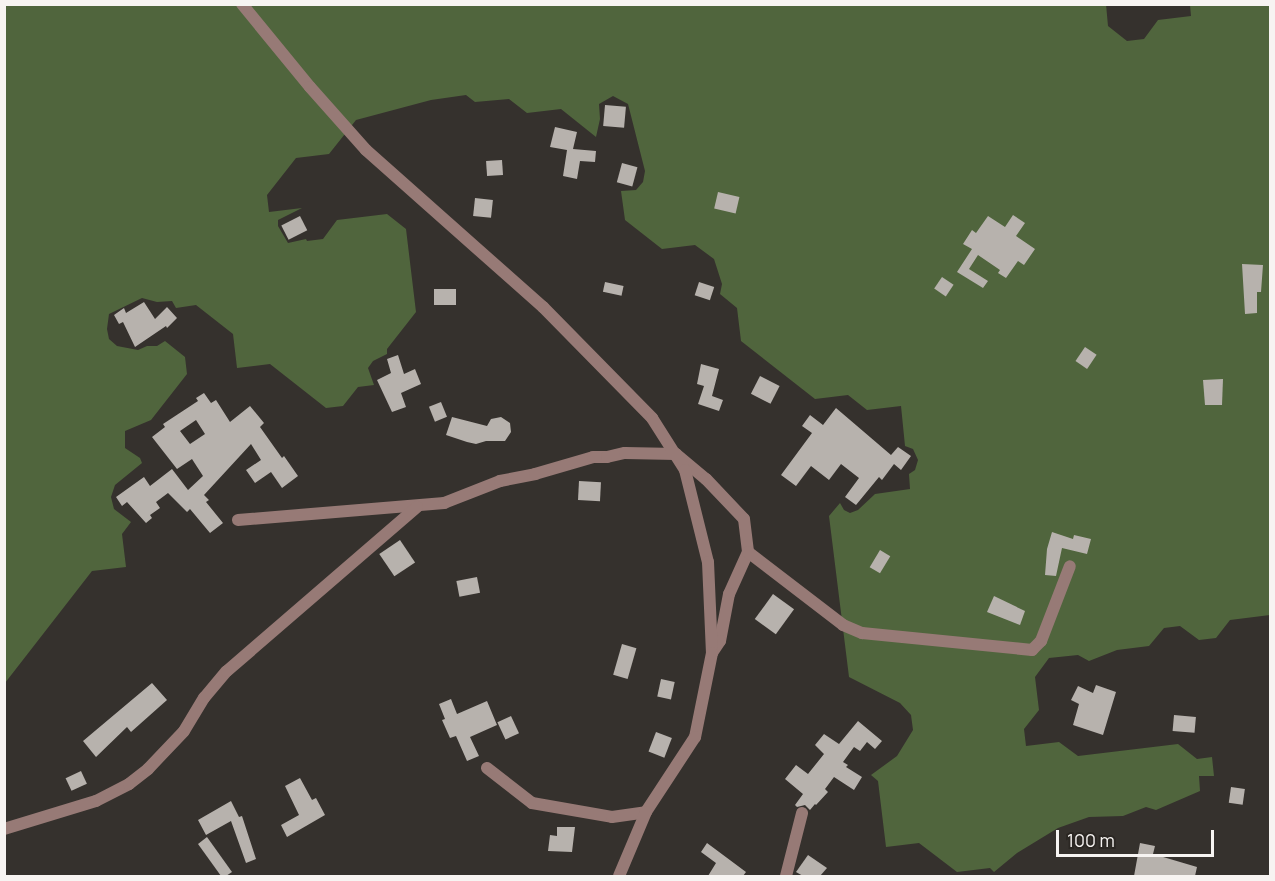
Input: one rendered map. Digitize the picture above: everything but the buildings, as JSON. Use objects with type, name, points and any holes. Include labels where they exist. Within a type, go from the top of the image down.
[{"type":"street","points":[[242,4],[366,150],[543,307],[652,418],[676,454],[690,481],[706,549],[712,653],[695,737],[646,812],[619,876]]},
{"type":"street","points":[[238,520],[444,503],[500,481],[535,474],[593,456],[607,457],[625,453],[676,454],[706,479],[744,519],[748,552],[729,594],[720,641],[712,653]]},
{"type":"street","points":[[4,829],[96,801],[141,774],[164,754],[184,731],[204,698],[227,671],[417,507]]},
{"type":"street","points":[[748,552],[843,625],[862,633],[1032,650],[1041,641],[1070,566]]},
{"type":"street","points":[[487,768],[532,803],[612,817],[646,812]]},
{"type":"street","points":[[786,876],[802,813]]},
{"type":"green space","points":[[1106,4],[1108,26],[1127,41],[1144,39],[1158,20],[1191,16],[1190,5],[1270,5],[1270,615],[1230,620],[1216,638],[1199,640],[1180,626],[1164,628],[1149,646],[1117,650],[1089,661],[1078,655],[1049,658],[1035,677],[1039,710],[1024,729],[1026,746],[1059,742],[1078,756],[1178,744],[1197,759],[1212,757],[1214,776],[1199,776],[1200,791],[1156,810],[1146,807],[1123,816],[1089,817],[1058,828],[1017,853],[994,872],[990,868],[957,872],[919,843],[886,847],[878,781],[871,775],[897,756],[913,730],[911,715],[900,703],[849,677],[829,516],[840,503],[844,510],[850,513],[858,510],[875,494],[910,489],[909,474],[915,470],[918,460],[913,449],[905,446],[901,406],[867,410],[848,395],[815,399],[741,341],[737,308],[720,294],[722,284],[714,259],[695,245],[662,249],[625,220],[621,191],[636,190],[643,182],[645,171],[628,104],[613,96],[599,104],[600,119],[596,137],[561,109],[527,113],[509,99],[475,102],[466,95],[431,100],[356,120],[329,154],[296,158],[267,195],[269,212],[302,208],[278,220],[278,226],[288,243],[306,239],[307,241],[323,239],[337,220],[387,214],[406,229],[416,312],[387,349],[387,354],[373,361],[368,368],[374,385],[358,387],[343,406],[326,408],[270,364],[237,368],[233,334],[196,305],[176,308],[172,301],[157,302],[142,298],[109,314],[107,329],[109,339],[117,346],[138,350],[147,346],[157,346],[165,341],[185,357],[187,374],[151,420],[125,431],[125,448],[140,458],[142,463],[115,485],[111,497],[114,509],[131,522],[122,534],[126,567],[92,571],[5,683],[5,5]]}]
